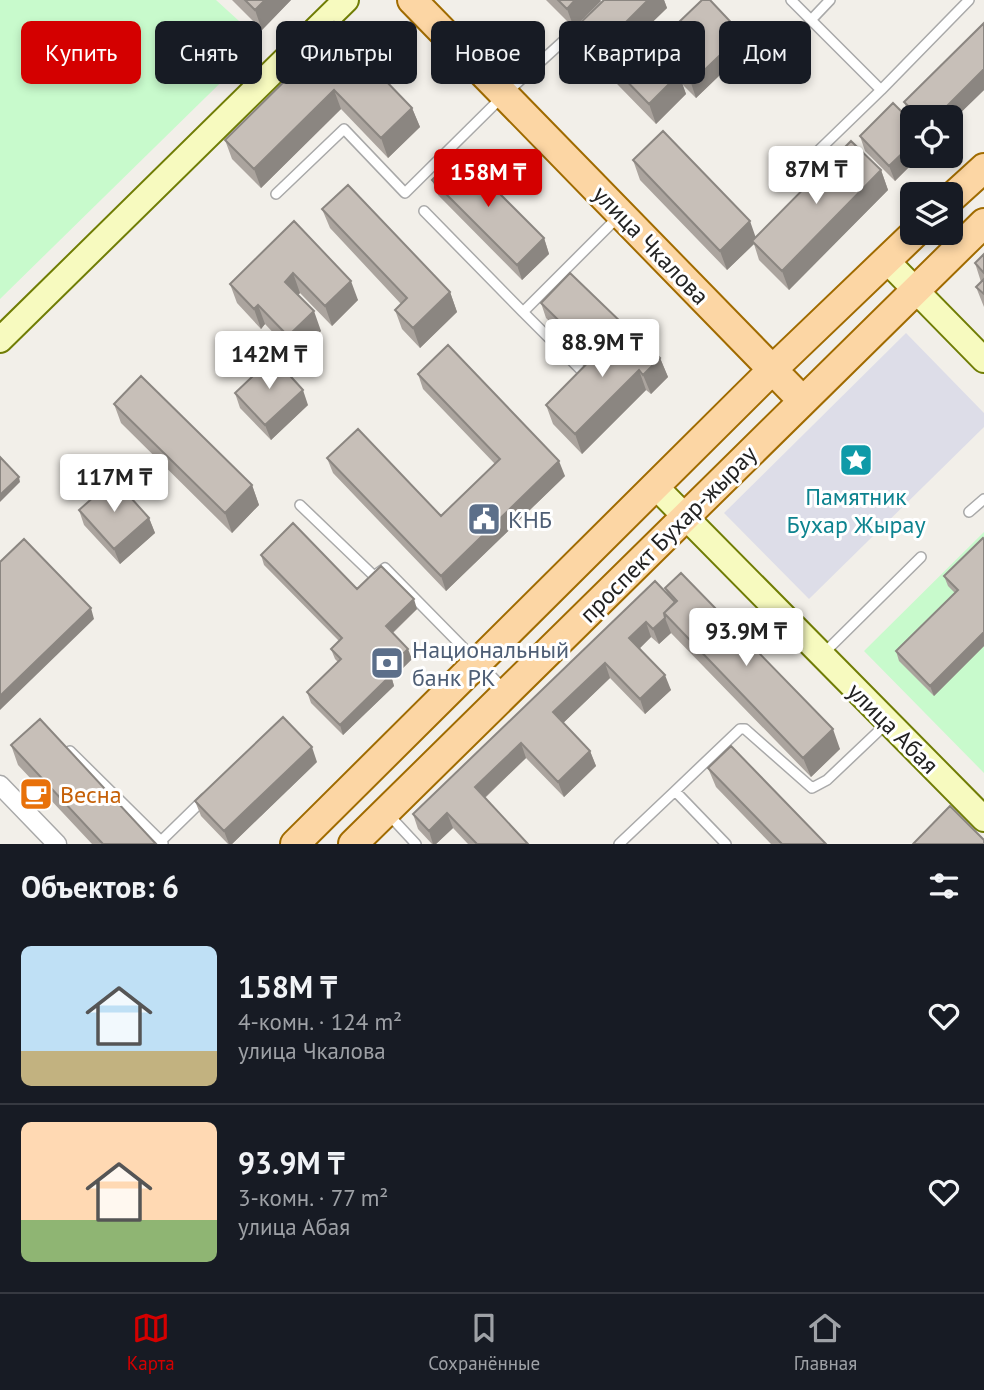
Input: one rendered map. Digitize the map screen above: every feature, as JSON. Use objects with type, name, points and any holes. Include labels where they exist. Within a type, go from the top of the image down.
[{"type":"main road","points":[[0,340],[346,0]]},
{"type":"main road","name":"улица Чкалова","points":[[412,0],[803,401]]},
{"type":"main road","points":[[963,188],[984,168]]},
{"type":"main road","name":"проспект Бухар-жырау","points":[[353,844],[984,223]]},
{"type":"main road","name":"проспект Бухар-жырау","points":[[295,844],[772,370],[902,245]]},
{"type":"main road","points":[[886,260],[984,360]]},
{"type":"main road","name":"улица Абая","points":[[656,486],[984,819]]},
{"type":"street","points":[[0,785],[57,844]]},
{"type":"lane","points":[[791,0],[881,90]]},
{"type":"lane","points":[[811,20],[830,0]]},
{"type":"lane","points":[[784,184],[969,0]]},
{"type":"lane","points":[[276,194],[344,128],[405,193],[504,95],[594,12]]},
{"type":"lane","points":[[424,211],[583,372]]},
{"type":"lane","points":[[523,312],[621,214]]},
{"type":"lane","points":[[969,512],[984,499]]},
{"type":"lane","points":[[300,505],[374,576],[385,568],[507,692]]},
{"type":"lane","points":[[822,656],[921,557]]},
{"type":"lane","points":[[619,844],[740,729],[745,729],[812,788],[827,780],[887,723]]},
{"type":"lane","points":[[70,751],[163,842],[211,793]]},
{"type":"lane","points":[[675,791],[726,844]]},
{"type":"lane","points":[[386,812],[416,844]]},
{"type":"green space","points":[[0,0],[216,0],[239,21],[155,21],[155,84],[219,84],[0,299]]},
{"type":"green space","points":[[984,532],[984,773],[864,651]]},
{"type":"shaded area","points":[[906,333],[984,413],[984,427],[809,599],[724,513]]},
{"type":"building","points":[[245,0],[265,0],[255,10]]},
{"type":"building","points":[[558,0],[575,0],[567,9]]},
{"type":"building","points":[[604,0],[648,0],[627,21],[582,21]]},
{"type":"building","points":[[702,0],[710,0],[730,21],[719,21],[719,56],[705,70],[705,21],[680,21]]},
{"type":"building","points":[[984,23],[984,69],[948,105],[907,105],[904,102]]},
{"type":"building","points":[[282,84],[389,84],[412,108],[381,138],[334,90],[254,169],[225,140]]},
{"type":"building","points":[[630,84],[669,84],[649,104]]},
{"type":"building","points":[[893,103],[900,110],[900,155],[889,166],[860,136]]},
{"type":"building","points":[[663,131],[750,221],[720,251],[633,160]]},
{"type":"building","points":[[851,141],[881,170],[782,271],[752,241]]},
{"type":"building","points":[[459,153],[544,238],[517,265],[432,180]]},
{"type":"building","points":[[348,185],[450,292],[413,328],[395,310],[407,298],[322,209]]},
{"type":"building","points":[[294,221],[351,281],[325,306],[293,273],[285,282],[314,311],[288,336],[258,305],[254,309],[230,284]]},
{"type":"building","points":[[984,254],[984,273],[975,263]]},
{"type":"building","points":[[570,273],[625,326],[595,356],[541,303]]},
{"type":"building","points":[[984,279],[984,294],[976,287]]},
{"type":"building","points":[[626,324],[660,358],[643,375],[639,370],[575,434],[546,405]]},
{"type":"building","points":[[448,345],[559,461],[441,576],[327,458],[358,429],[441,516],[500,459],[418,374]]},
{"type":"building","points":[[273,357],[303,390],[265,425],[235,393]]},
{"type":"building","points":[[141,376],[252,485],[225,513],[114,404]]},
{"type":"building","points":[[0,457],[19,477],[0,495]]},
{"type":"building","points":[[114,479],[149,518],[114,549],[79,510]]},
{"type":"building","points":[[293,523],[357,589],[381,566],[414,599],[386,626],[408,649],[386,671],[390,676],[340,725],[307,692],[341,659],[331,649],[342,638],[261,555]]},
{"type":"building","points":[[983,538],[984,632],[930,686],[896,651],[958,590],[944,576]]},
{"type":"building","points":[[24,539],[91,608],[0,696],[0,562]]},
{"type":"building","points":[[681,573],[833,729],[803,758],[664,613],[677,601],[665,588]]},
{"type":"building","points":[[655,581],[675,602],[664,613],[665,618],[653,629],[646,622],[629,638],[665,675],[640,699],[605,663],[553,712],[590,751],[558,782],[521,743],[475,787],[528,844],[477,844],[447,813],[429,831],[413,814]]},
{"type":"building","points":[[283,717],[312,747],[224,831],[195,801]]},
{"type":"building","points":[[40,719],[156,844],[103,844],[11,745]]},
{"type":"building","points":[[731,746],[826,844],[782,844],[708,768]]},
{"type":"building","points":[[950,806],[984,840],[984,844],[913,844]]},
{"type":"place","name":"Памятник Бухар Жырау","points":[[856,460]]},
{"type":"place","name":"КНБ","points":[[484,519]]},
{"type":"place","name":"Национальный банк РК","points":[[387,663]]},
{"type":"place","name":"Весна","points":[[36,794]]}]
